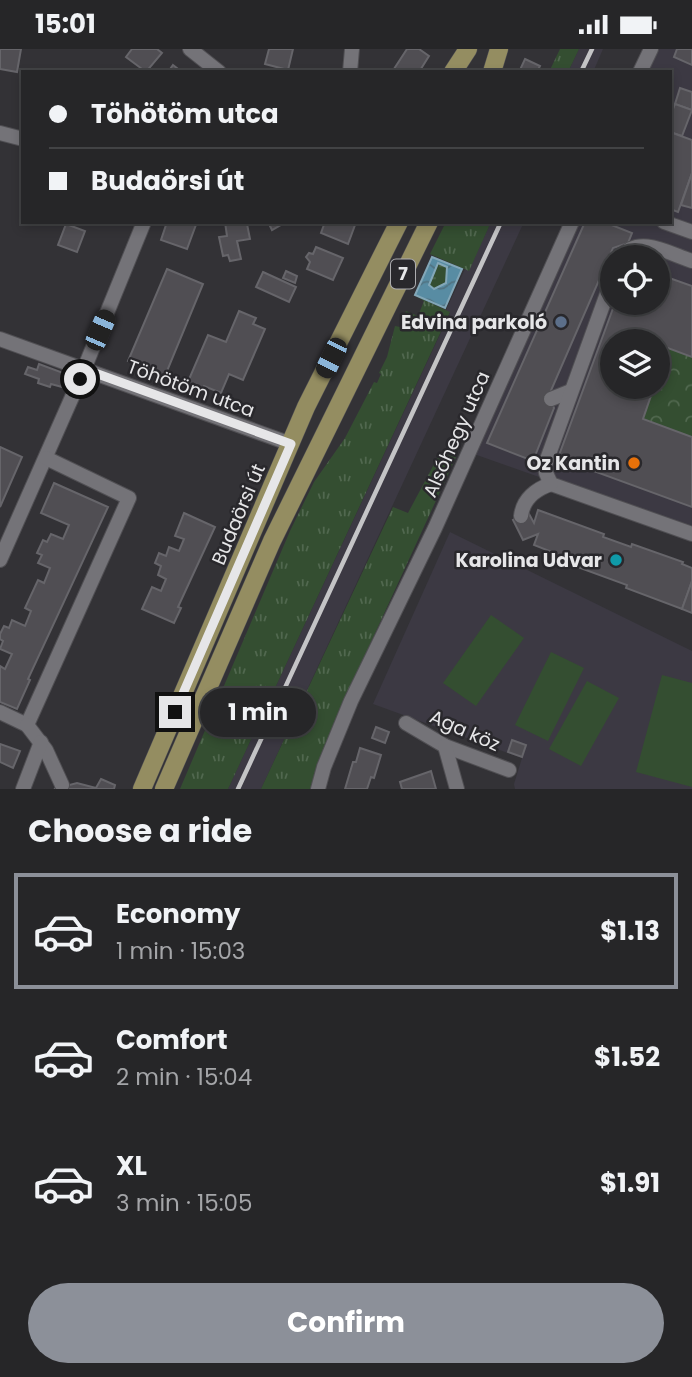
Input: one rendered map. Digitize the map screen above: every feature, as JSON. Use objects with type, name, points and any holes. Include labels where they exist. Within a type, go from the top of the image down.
[{"type":"main road","points":[[454,70],[468,49]]},
{"type":"main road","points":[[468,70],[475,49]]},
{"type":"main road","points":[[493,70],[499,49]]},
{"type":"main road","name":"Budaörsi út","points":[[142,789],[306,407],[398,224]]},
{"type":"main road","name":"7","points":[[164,789],[272,541],[428,224]]},
{"type":"street","points":[[190,49],[216,70]]},
{"type":"street","points":[[350,70],[352,49]]},
{"type":"street","points":[[641,70],[651,49]]},
{"type":"street","points":[[0,132],[21,138]]},
{"type":"street","points":[[0,560],[6,529],[46,458],[143,224]]},
{"type":"street","name":"Alsóhegy utca","points":[[318,789],[324,767],[371,660],[435,528],[571,224]]},
{"type":"street","points":[[670,224],[692,232]]},
{"type":"street","points":[[670,254],[692,261]]},
{"type":"street","points":[[600,312],[545,465],[546,473],[551,484],[692,534]]},
{"type":"street","name":"Töhötöm utca","points":[[0,339],[291,444]]},
{"type":"street","points":[[551,399],[571,391]]},
{"type":"street","points":[[27,725],[130,498],[46,458]]},
{"type":"street","points":[[521,516],[526,500],[551,484]]},
{"type":"street","points":[[0,712],[27,725],[41,742],[62,785]]},
{"type":"street","name":"Aga köz","points":[[406,723],[445,745],[509,770]]},
{"type":"street","points":[[23,789],[41,742]]},
{"type":"street","points":[[445,745],[457,789]]},
{"type":"shaded area","points":[[579,49],[603,49],[594,70],[569,70]]},
{"type":"shaded area","points":[[659,49],[692,49],[692,531],[474,454],[578,224],[672,224],[672,70],[649,70]]},
{"type":"shaded area","points":[[490,224],[523,224],[261,789],[228,789],[450,313],[446,310],[465,269],[469,270]]},
{"type":"shaded area","points":[[450,532],[692,651],[692,789],[515,789],[522,758],[373,704]]},
{"type":"green space","points":[[560,49],[579,49],[569,70],[550,70]]},
{"type":"green space","points":[[445,224],[490,224],[469,271],[430,254]]},
{"type":"green space","points":[[438,262],[447,266],[446,283],[434,289],[429,285]]},
{"type":"green space","points":[[414,295],[450,312],[228,789],[180,789],[290,531],[314,482],[345,438],[374,382],[377,383],[395,326],[400,327],[406,311],[418,316],[424,301]]},
{"type":"green space","points":[[670,349],[692,357],[692,437],[643,419],[650,399],[670,399]]},
{"type":"green space","points":[[440,453],[456,457],[348,692],[311,789],[261,789],[393,507],[408,513]]},
{"type":"green space","points":[[491,615],[524,638],[476,706],[443,683]]},
{"type":"green space","points":[[551,652],[584,668],[548,741],[515,725]]},
{"type":"green space","points":[[662,675],[692,683],[692,787],[636,772]]},
{"type":"green space","points":[[587,681],[619,698],[581,766],[549,749]]},
{"type":"water","points":[[432,257],[462,269],[445,308],[415,295]],"holes":[[[438,263],[447,267],[446,283],[434,289],[429,285]]]},
{"type":"building","points":[[0,49],[21,49],[17,72],[0,69]]},
{"type":"building","points":[[132,49],[157,49],[162,53],[148,70],[143,70],[126,57]]},
{"type":"building","points":[[269,49],[293,49],[288,70],[265,64]]},
{"type":"building","points":[[407,49],[419,49],[429,56],[420,70],[393,70]]},
{"type":"building","points":[[677,49],[692,49],[692,65],[674,57]]},
{"type":"building","points":[[525,59],[540,66],[538,70],[520,70]]},
{"type":"building","points":[[680,88],[692,92],[692,110],[675,104]]},
{"type":"building","points":[[675,104],[692,110],[682,136],[672,133],[672,112]]},
{"type":"building","points":[[672,133],[692,140],[692,173],[678,212],[672,210]]},
{"type":"building","points":[[692,173],[692,208],[681,205]]},
{"type":"building","points":[[66,224],[85,231],[77,252],[58,245]]},
{"type":"building","points":[[166,224],[196,224],[187,249],[161,240]]},
{"type":"building","points":[[225,224],[247,224],[250,239],[237,241],[241,259],[230,261],[228,255],[223,256],[219,237],[227,236]]},
{"type":"building","points":[[269,224],[282,224],[272,230]]},
{"type":"building","points":[[324,224],[355,225],[348,244],[321,233]]},
{"type":"building","name":"Edvina parkoló","points":[[584,224],[609,224],[632,233],[628,243],[600,245],[600,278],[549,395],[554,408],[533,461],[487,443]]},
{"type":"building","points":[[316,247],[343,258],[333,280],[307,269],[310,262],[306,257],[309,253],[313,254]]},
{"type":"building","points":[[167,269],[203,284],[165,376],[128,361]]},
{"type":"building","points":[[286,271],[297,276],[295,283],[283,278]]},
{"type":"building","points":[[263,272],[296,287],[289,302],[256,287]]},
{"type":"building","points":[[670,278],[692,286],[692,357],[670,349],[670,329],[605,329],[611,315],[670,315]]},
{"type":"building","points":[[239,311],[256,318],[253,324],[265,329],[243,380],[229,374],[221,393],[204,386],[202,390],[187,384],[208,335],[226,342]]},
{"type":"building","points":[[600,344],[600,399],[650,399],[643,419],[692,437],[692,507],[558,458]]},
{"type":"building","points":[[39,364],[66,374],[62,387],[38,383],[39,379],[25,374],[28,367],[37,370]]},
{"type":"building","points":[[0,447],[22,457],[0,507]]},
{"type":"building","points":[[54,483],[108,507],[28,679],[30,680],[17,709],[0,702],[0,666],[5,669],[12,654],[0,649],[3,641],[0,634],[4,626],[9,628],[12,620],[25,626],[31,611],[25,608],[38,580],[44,583],[50,568],[38,563],[42,555],[37,553],[43,540],[47,542],[51,534],[63,539],[69,525],[41,513]]},
{"type":"building","name":"Karolina Udvar","points":[[538,510],[604,534],[603,537],[683,562],[682,564],[692,568],[692,581],[682,609],[626,588],[627,585],[550,557],[552,552],[534,545],[538,534],[523,540],[513,520],[528,512],[534,523]]},
{"type":"building","points":[[184,513],[215,527],[178,607],[181,608],[174,623],[142,609],[152,587],[161,591],[166,579],[158,575],[161,566],[155,563],[159,553],[166,556],[169,547],[179,551],[184,539],[175,536]]},
{"type":"building","points":[[692,581],[692,613],[682,609]]},
{"type":"building","points":[[376,727],[389,732],[385,743],[372,738]]},
{"type":"building","points":[[512,740],[526,745],[522,757],[508,752]]},
{"type":"building","points":[[0,744],[20,751],[13,768],[0,762]]},
{"type":"building","points":[[360,748],[381,755],[374,778],[371,777],[367,789],[345,789],[353,762],[356,762]]},
{"type":"building","points":[[431,771],[436,789],[402,789],[400,782]]},
{"type":"building","points":[[101,779],[115,785],[114,789],[54,789],[77,783],[96,788]]},
{"type":"railway","points":[[582,70],[592,49]]},
{"type":"railway","points":[[238,789],[500,224]]},
{"type":"place","name":"Edvina parkoló","points":[[561,322]]},
{"type":"place","name":"Oz Kantin","points":[[634,463]]},
{"type":"place","name":"Karolina Udvar","points":[[616,560]]},
{"type":"route","points":[[80,379],[84,369],[291,444],[175,712]]}]
